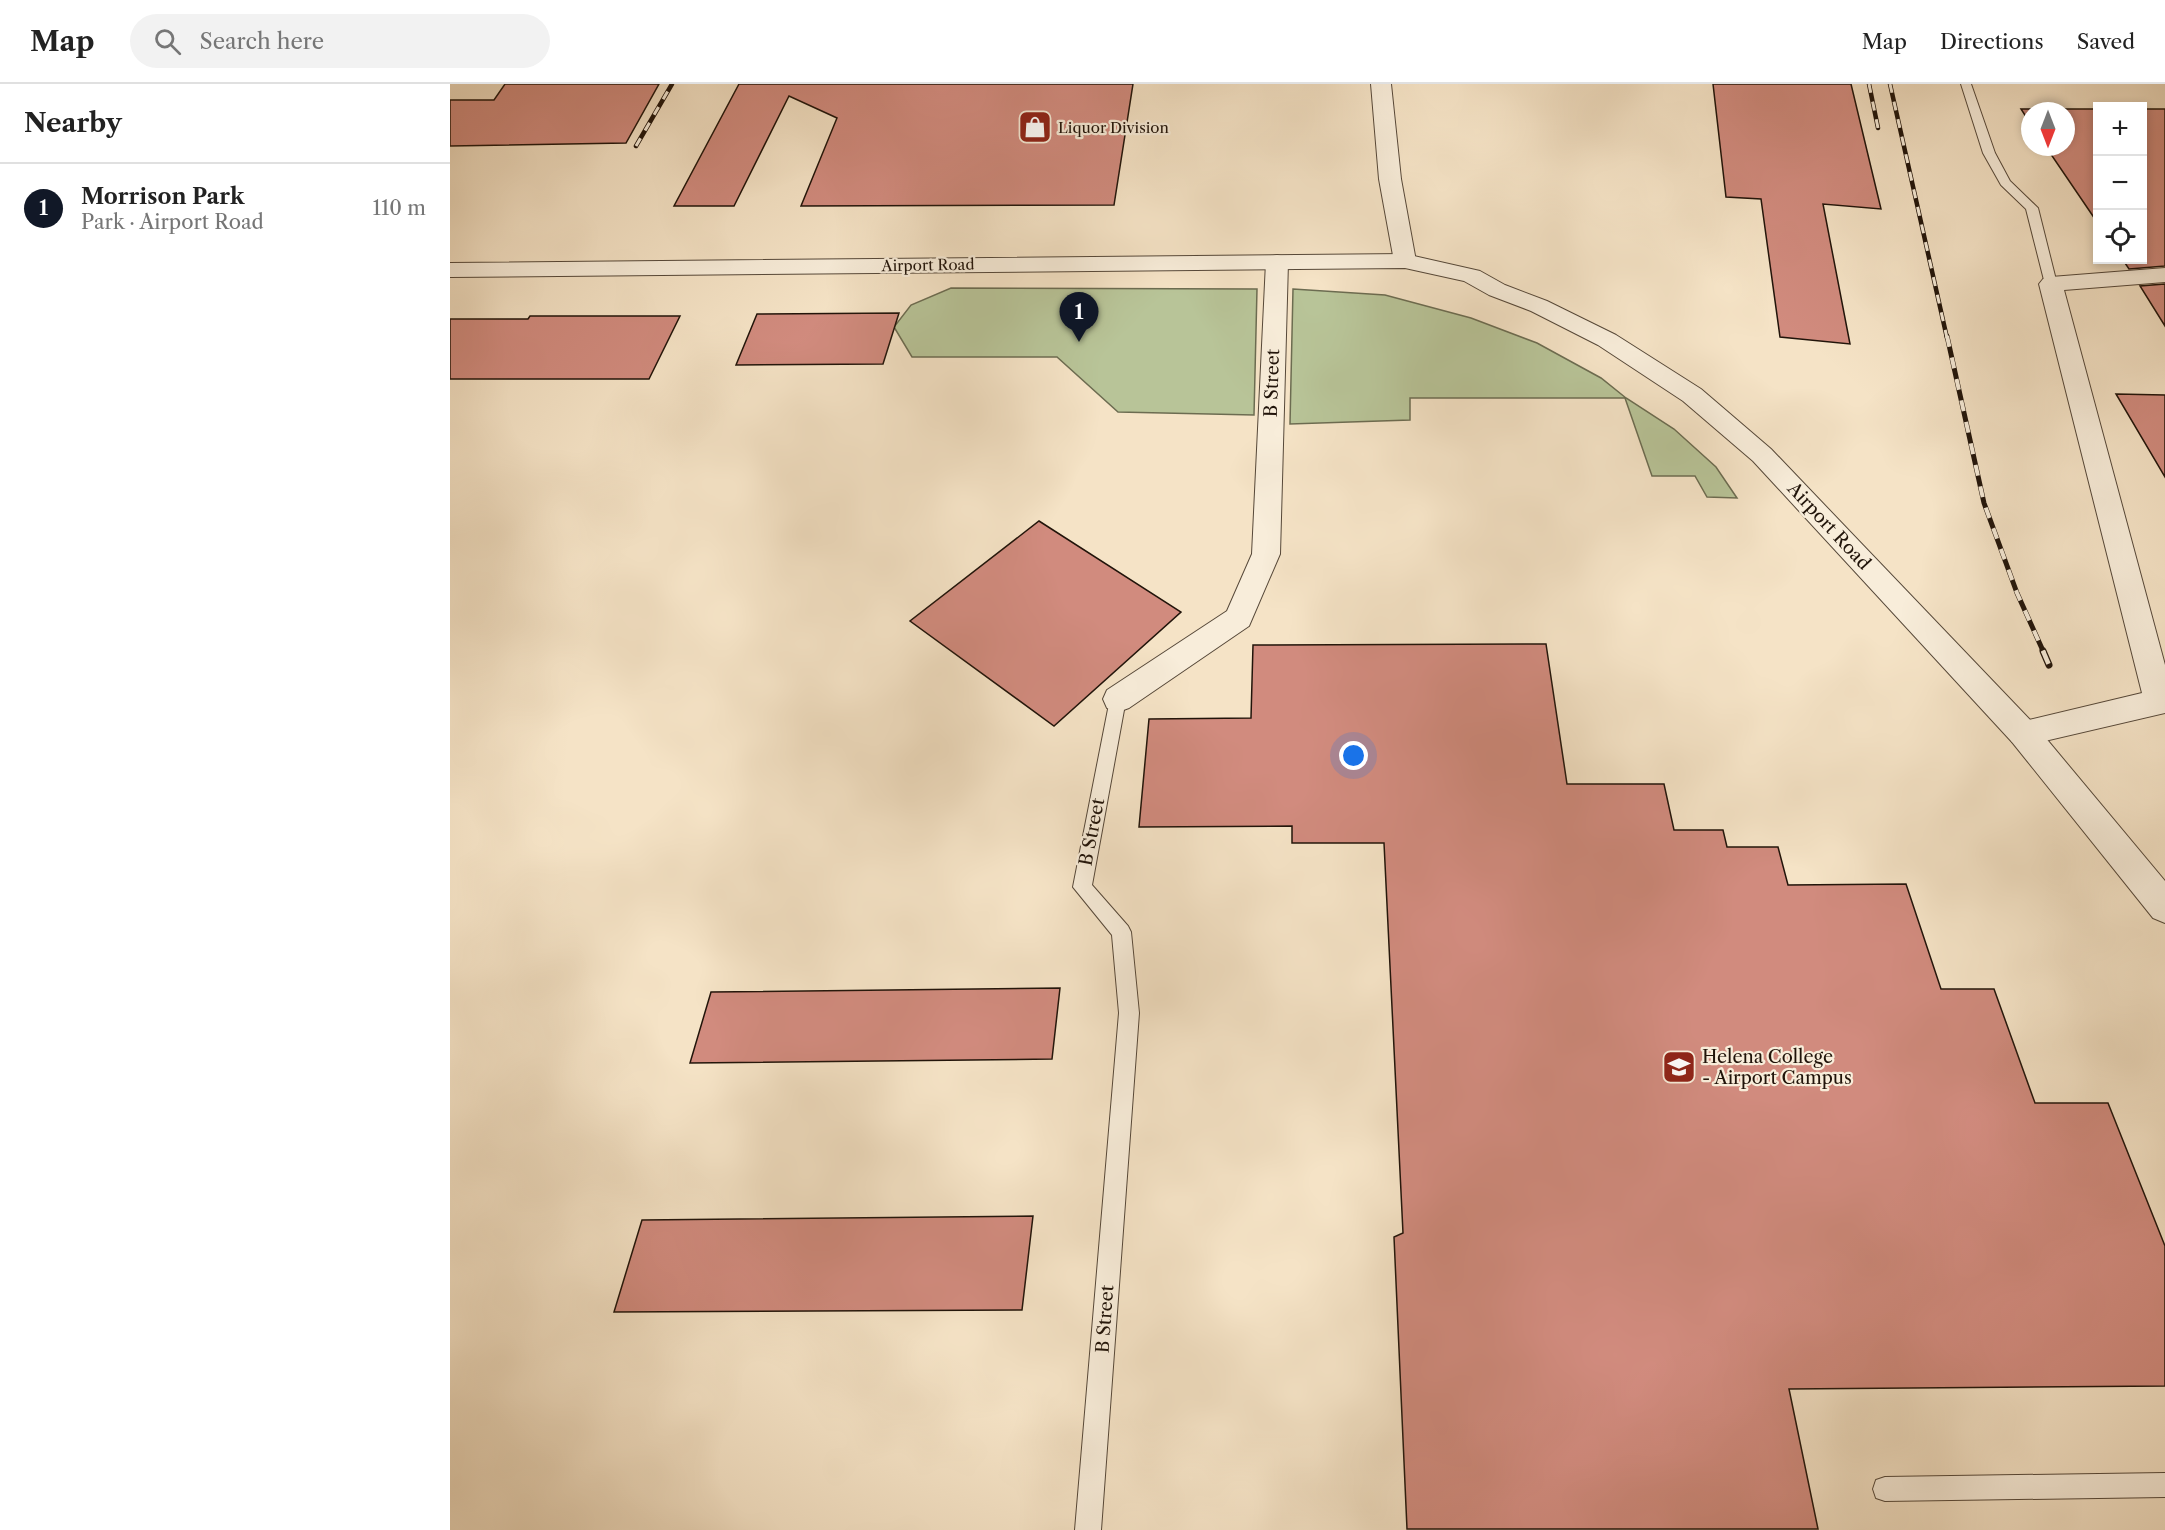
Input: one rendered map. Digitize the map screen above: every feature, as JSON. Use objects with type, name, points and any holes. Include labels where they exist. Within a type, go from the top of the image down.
[{"type":"street","points":[[1381,84],[1390,179],[1405,261]]},
{"type":"street","name":"Airport Road","points":[[450,270],[1405,261],[1472,276],[1497,290],[1539,306],[1607,340],[1692,395],[1762,455],[2023,733],[2165,907]]},
{"type":"street","name":"B Street","points":[[1118,699],[1239,618],[1266,554],[1277,262]]},
{"type":"street","points":[[2023,733],[2162,700],[2051,284],[2165,275]]},
{"type":"lane","points":[[1966,84],[1989,153],[2005,183],[2032,208],[2051,284]]},
{"type":"lane","name":"B Street","points":[[1088,1530],[1129,1013],[1121,932],[1082,887],[1118,699]]},
{"type":"lane","points":[[1885,1489],[2165,1485]]},
{"type":"green space","points":[[951,288],[1257,289],[1254,415],[1118,412],[1057,357],[912,357],[894,327],[911,305]]},
{"type":"green space","points":[[1293,289],[1385,295],[1471,318],[1537,343],[1601,378],[1626,398],[1674,429],[1716,467],[1737,498],[1707,497],[1695,476],[1652,476],[1625,398],[1410,398],[1410,420],[1290,424]]},
{"type":"building","points":[[505,84],[659,84],[626,143],[450,146],[450,100],[494,100]]},
{"type":"building","points":[[739,84],[1133,84],[1114,205],[801,206],[837,118],[789,96],[734,206],[674,206]]},
{"type":"building","points":[[1713,84],[1851,84],[1881,209],[1823,204],[1850,344],[1780,337],[1761,199],[1726,197]]},
{"type":"building","points":[[2075,109],[2093,109],[2093,216],[2052,156],[2075,156]]},
{"type":"building","points":[[2147,109],[2165,109],[2165,266],[2129,269],[2126,264],[2147,264]]},
{"type":"building","points":[[2165,284],[2165,326],[2140,286]]},
{"type":"building","points":[[899,313],[883,364],[736,365],[757,314]]},
{"type":"building","points":[[530,316],[680,316],[649,379],[450,379],[450,319],[528,319]]},
{"type":"building","points":[[2116,394],[2165,395],[2165,477]]},
{"type":"building","points":[[1039,521],[1181,612],[1054,726],[910,621]]},
{"type":"building","points":[[1546,644],[1567,784],[1664,784],[1674,830],[1723,830],[1727,847],[1778,847],[1788,885],[1906,884],[1941,989],[1994,989],[2035,1103],[2108,1103],[2165,1246],[2165,1386],[1789,1389],[1818,1529],[1407,1529],[1394,1237],[1403,1233],[1384,843],[1292,843],[1292,826],[1139,827],[1149,719],[1251,718],[1253,645]]},
{"type":"building","points":[[1060,988],[1052,1059],[690,1063],[711,992]]},
{"type":"building","points":[[1033,1216],[1022,1310],[614,1312],[642,1220]]},
{"type":"railway","points":[[636,146],[672,84]]},
{"type":"railway","points":[[1869,84],[1878,128]]},
{"type":"railway","points":[[1890,84],[1947,338]]},
{"type":"railway","points":[[1947,336],[1984,503],[2017,593],[2044,653]]},
{"type":"railway","points":[[2043,651],[2049,665]]},
{"type":"place","name":"Liquor Division","points":[[1035,127]]},
{"type":"place","name":"Morrison Park","points":[[1079,342]]},
{"type":"place","name":"Helena College - Airport Campus","points":[[1679,1067]]}]
